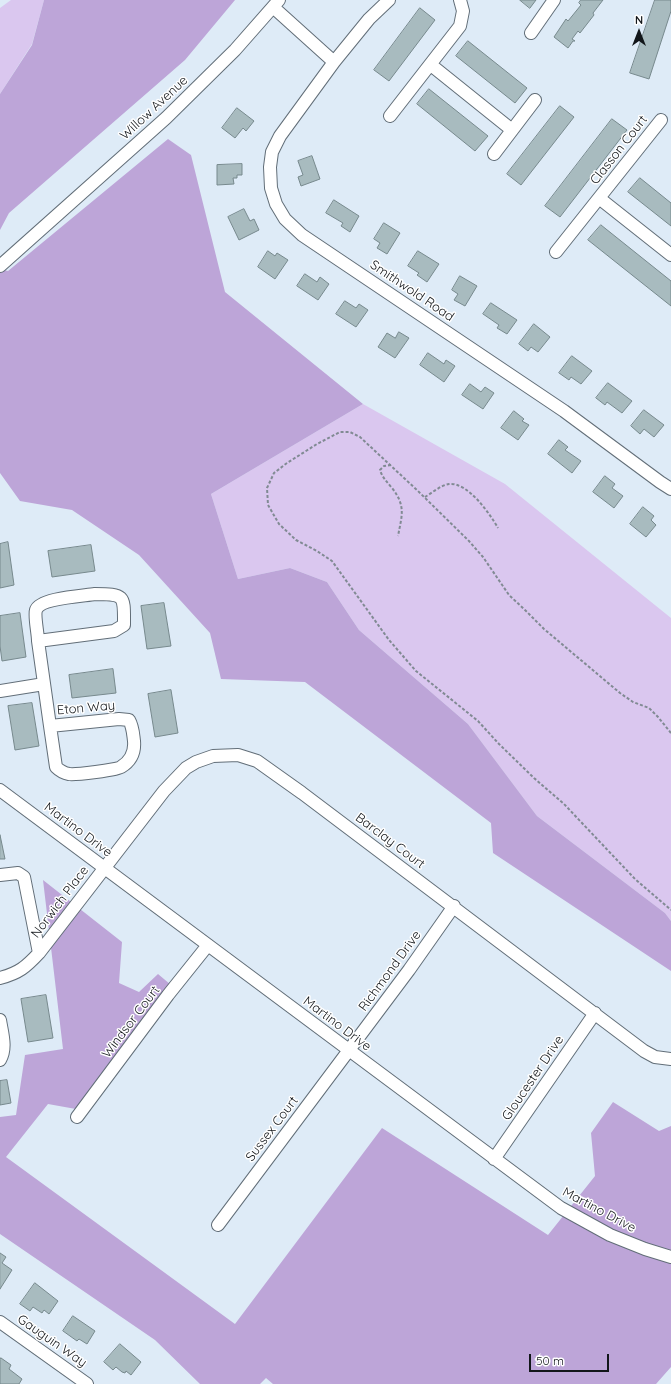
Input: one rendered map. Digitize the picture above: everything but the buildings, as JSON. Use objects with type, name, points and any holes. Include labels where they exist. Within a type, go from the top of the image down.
[{"type":"street","name":"Smithwold Road","points":[[389,0],[369,19],[334,62],[280,136],[272,152],[270,167],[271,188],[276,204],[285,219],[302,235],[564,411],[671,489]]},
{"type":"street","points":[[390,116],[460,26],[463,11],[460,0]]},
{"type":"street","points":[[531,33],[554,0]]},
{"type":"street","points":[[276,4],[334,62]]},
{"type":"street","name":"Willow Avenue","points":[[0,266],[166,118],[234,50],[276,4]]},
{"type":"street","points":[[431,65],[512,130]]},
{"type":"street","points":[[494,154],[535,100]]},
{"type":"street","name":"Classon Court","points":[[556,252],[661,120]]},
{"type":"street","name":"Classon Court","points":[[599,198],[671,255]]},
{"type":"street","name":"Eton Way","points":[[38,641],[114,631],[124,625],[124,603],[121,598],[112,594],[95,594],[49,600],[38,605],[36,610],[38,641],[44,684],[50,726],[56,767],[60,771],[70,774],[120,769],[130,760],[133,754],[134,746],[132,726],[129,720],[119,719],[50,726]]},
{"type":"street","points":[[0,691],[44,684]]},
{"type":"street","name":"Barclay Court","points":[[104,868],[164,791],[186,768],[196,762],[214,756],[238,755],[258,762],[296,788],[644,1051],[655,1057],[671,1059]]},
{"type":"street","name":"Martino Drive","points":[[0,790],[561,1208],[610,1235],[645,1249],[671,1257]]},
{"type":"street","name":"Norwich Place","points":[[0,978],[26,967],[39,953],[104,868]]},
{"type":"street","name":"Norwich Place","points":[[0,875],[18,873],[24,877],[39,953]]},
{"type":"street","name":"Richmond Drive","points":[[349,1050],[410,970],[454,906]]},
{"type":"street","name":"Windsor Court","points":[[77,1117],[168,995],[208,945]]},
{"type":"street","name":"Gloucester Drive","points":[[494,1159],[595,1013]]},
{"type":"street","points":[[0,1020],[4,1055],[0,1060]]},
{"type":"street","name":"Sussex Court","points":[[218,1225],[349,1050]]},
{"type":"street","name":"Gauguin Way","points":[[0,1322],[87,1384]]},
{"type":"path","points":[[671,733],[658,717],[648,708],[633,702],[620,693],[544,629],[509,595],[488,563],[469,541],[425,497],[360,437],[350,432],[340,432],[288,462],[274,473],[267,488],[268,505],[279,524],[296,540],[332,561],[389,640],[416,670],[478,721],[534,778],[564,804],[634,879],[671,910]]},
{"type":"path","points":[[391,465],[384,466],[380,470],[381,475],[402,502],[402,514],[398,536]]},
{"type":"path","points":[[425,497],[448,484],[457,484],[468,491],[479,502],[491,516],[498,528]]},
{"type":"shaded area","points":[[11,0],[44,0],[32,44],[0,94],[0,8]]},
{"type":"shaded area","points":[[44,0],[235,0],[185,60],[9,213],[0,230],[0,94],[32,45]]},
{"type":"shaded area","points":[[168,139],[191,155],[225,292],[363,404],[211,494],[238,579],[290,568],[327,582],[359,630],[468,724],[537,816],[665,913],[671,921],[671,971],[493,853],[491,823],[305,682],[221,679],[210,633],[139,555],[72,510],[20,501],[0,473],[0,269],[8,271]]},
{"type":"shaded area","points":[[363,404],[505,484],[671,618],[671,921],[665,913],[537,816],[468,724],[359,630],[327,582],[290,568],[238,579],[211,494]]},
{"type":"shaded area","points":[[43,880],[122,942],[119,983],[139,992],[158,974],[177,990],[87,1111],[48,1104],[6,1157],[235,1324],[382,1128],[548,1235],[595,1176],[591,1133],[613,1102],[659,1131],[671,1126],[671,1367],[656,1384],[273,1384],[266,1378],[260,1384],[200,1384],[155,1340],[0,1234],[0,1117],[16,1115],[25,1055],[63,1049]]}]
